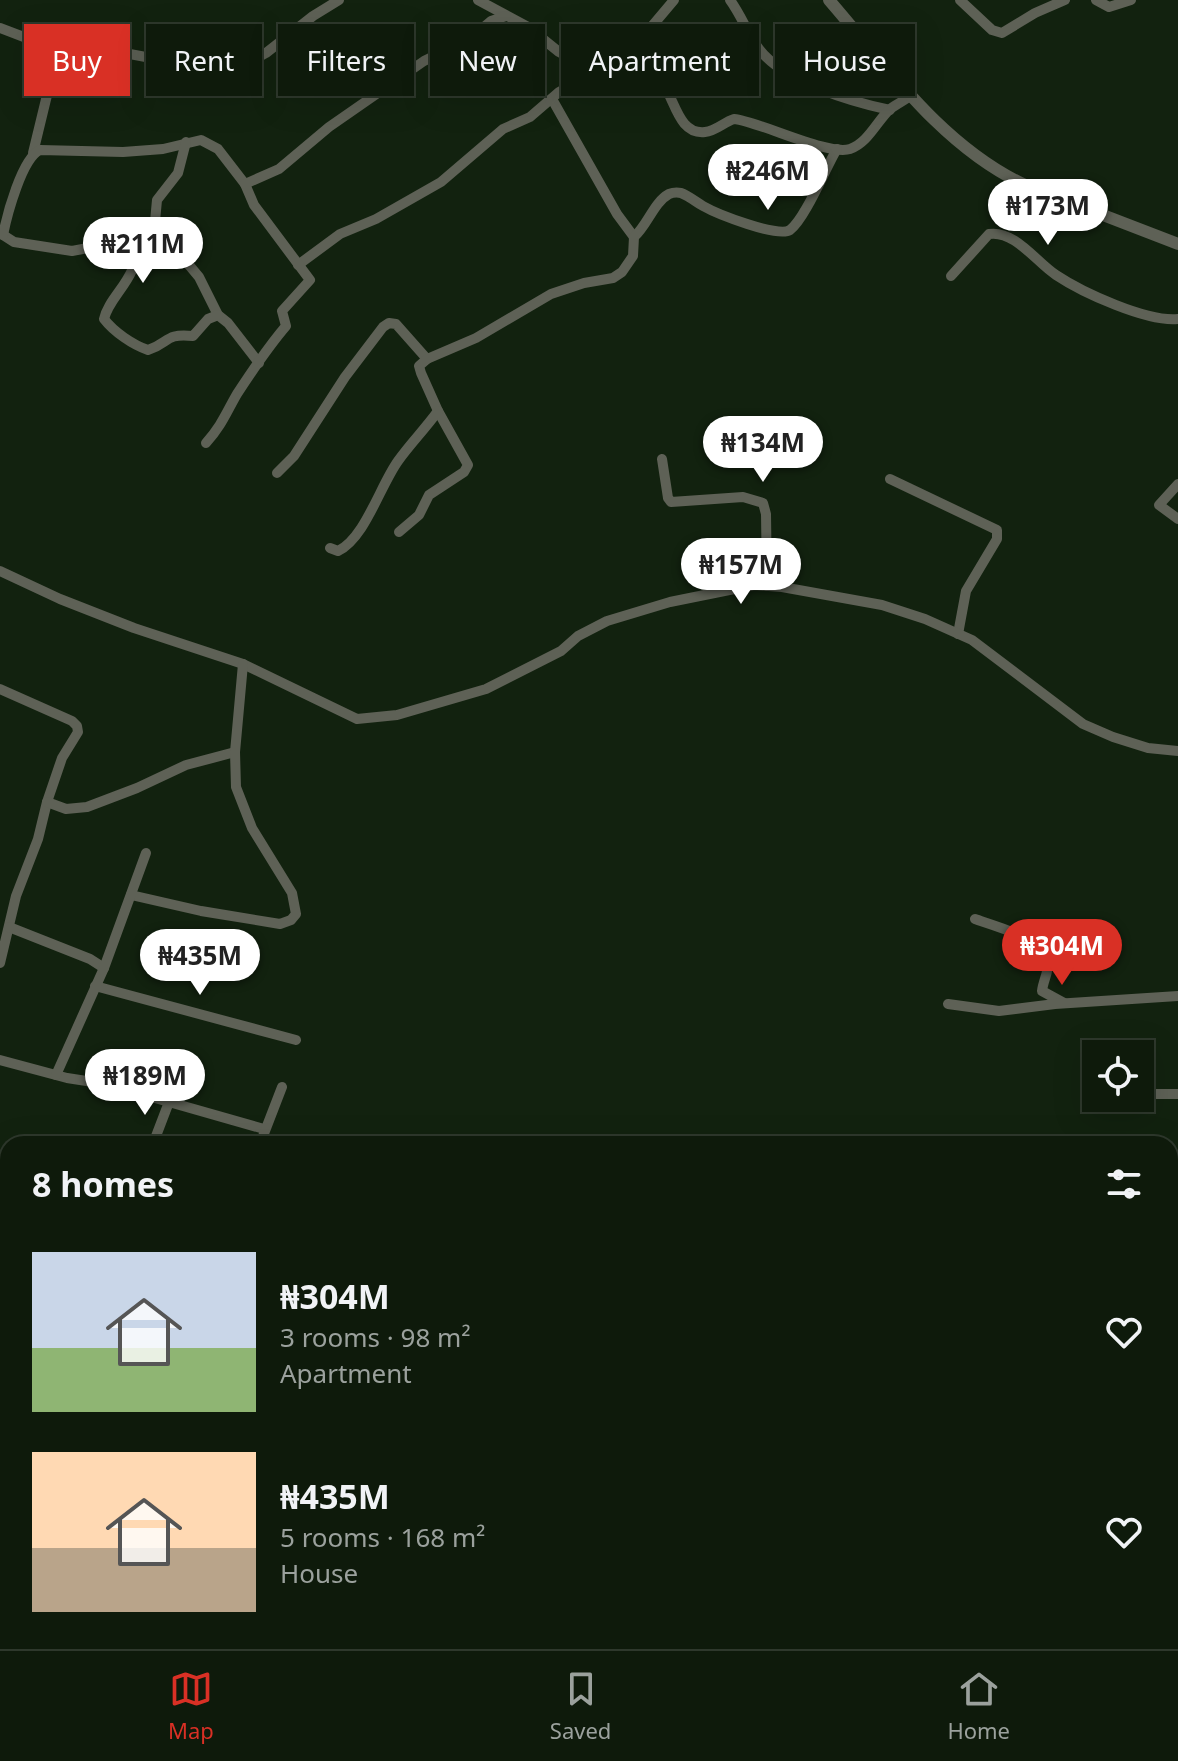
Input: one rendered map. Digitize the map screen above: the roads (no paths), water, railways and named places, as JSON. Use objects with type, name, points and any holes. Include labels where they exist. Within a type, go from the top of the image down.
[{"type":"street","points":[[130,54],[151,58],[180,56],[250,62],[339,0]]},
{"type":"street","points":[[654,24],[674,0]]},
{"type":"street","points":[[730,0],[760,51],[776,65],[803,80],[857,102],[890,110]]},
{"type":"street","points":[[829,0],[850,24]]},
{"type":"street","points":[[960,0],[992,30],[1002,33],[1035,13],[1065,0]]},
{"type":"street","points":[[1096,0],[1109,7],[1131,0]]},
{"type":"street","points":[[481,2],[528,27],[561,53]]},
{"type":"street","points":[[481,2],[491,21]]},
{"type":"street","points":[[245,184],[279,169],[329,127],[424,61],[471,38],[491,21],[506,16]]},
{"type":"street","points":[[0,28],[24,37]]},
{"type":"street","points":[[298,265],[340,234],[376,219],[441,182],[492,137],[530,117],[561,93]]},
{"type":"street","points":[[47,96],[33,153],[1,234],[14,242],[72,251],[130,240],[174,250],[192,267],[218,315],[228,323],[259,363]]},
{"type":"street","points":[[670,96],[684,124],[691,130],[706,132],[734,119],[742,120],[837,149],[849,149],[856,145],[890,110],[911,96]]},
{"type":"street","points":[[913,96],[980,159],[1001,174],[1178,244]]},
{"type":"street","points":[[399,532],[419,515],[429,495],[464,472],[468,465],[438,411],[419,366],[427,359],[476,338],[551,294],[584,283],[613,278],[622,272],[633,256],[634,237],[617,214],[552,99]]},
{"type":"street","points":[[33,153],[40,150],[135,151],[163,149],[201,140],[211,143],[245,184],[254,205],[307,275],[309,284],[282,311],[286,326],[236,397],[221,426],[206,443]]},
{"type":"street","points":[[153,243],[156,205],[161,193],[178,173],[186,142]]},
{"type":"street","points":[[634,237],[665,196],[674,192],[730,217],[780,233],[789,231],[837,149]]},
{"type":"street","points":[[951,276],[980,242],[989,234],[998,233],[1015,242],[1054,274],[1079,288],[1143,315],[1161,320],[1178,319]]},
{"type":"street","points":[[135,243],[136,255],[122,291],[105,312],[104,319],[109,325],[148,350],[170,337],[180,334],[193,336],[208,319],[218,315]]},
{"type":"street","points":[[277,473],[294,456],[345,377],[383,327],[389,323],[396,324],[427,359]]},
{"type":"street","points":[[330,548],[338,551],[353,540],[398,461],[438,411]]},
{"type":"street","points":[[662,459],[671,502],[743,497],[763,503],[766,514],[767,586]]},
{"type":"street","points":[[890,479],[997,530],[997,539],[966,591],[958,634]]},
{"type":"street","points":[[1178,484],[1159,505],[1167,514],[1178,519]]},
{"type":"street","points":[[0,571],[134,628],[243,664],[357,719],[397,715],[486,689],[561,651],[578,636],[607,621],[670,602],[754,585],[767,586],[882,605],[925,619],[972,640],[1083,724],[1148,748],[1178,751]]},
{"type":"street","points":[[131,895],[280,924],[296,914],[292,893],[260,843],[236,787],[235,752],[243,664]]},
{"type":"street","points":[[0,689],[68,719],[77,726],[78,732],[62,758],[47,802],[38,839],[16,896],[0,963]]},
{"type":"street","points":[[47,802],[66,809],[87,807],[186,765],[235,752]]},
{"type":"street","points":[[56,1075],[104,968],[146,853]]},
{"type":"street","points":[[975,919],[1025,937],[1043,950],[1048,963],[1042,991],[1066,1004]]},
{"type":"street","points":[[9,927],[90,959],[104,968]]},
{"type":"street","points":[[95,986],[296,1040]]},
{"type":"street","points":[[948,1004],[999,1011],[1178,996]]},
{"type":"street","points":[[0,1060],[106,1084],[264,1129]]},
{"type":"street","points":[[262,1136],[282,1087]]},
{"type":"street","points":[[1154,1094],[1178,1094]]},
{"type":"street","points":[[156,1136],[169,1102]]}]
